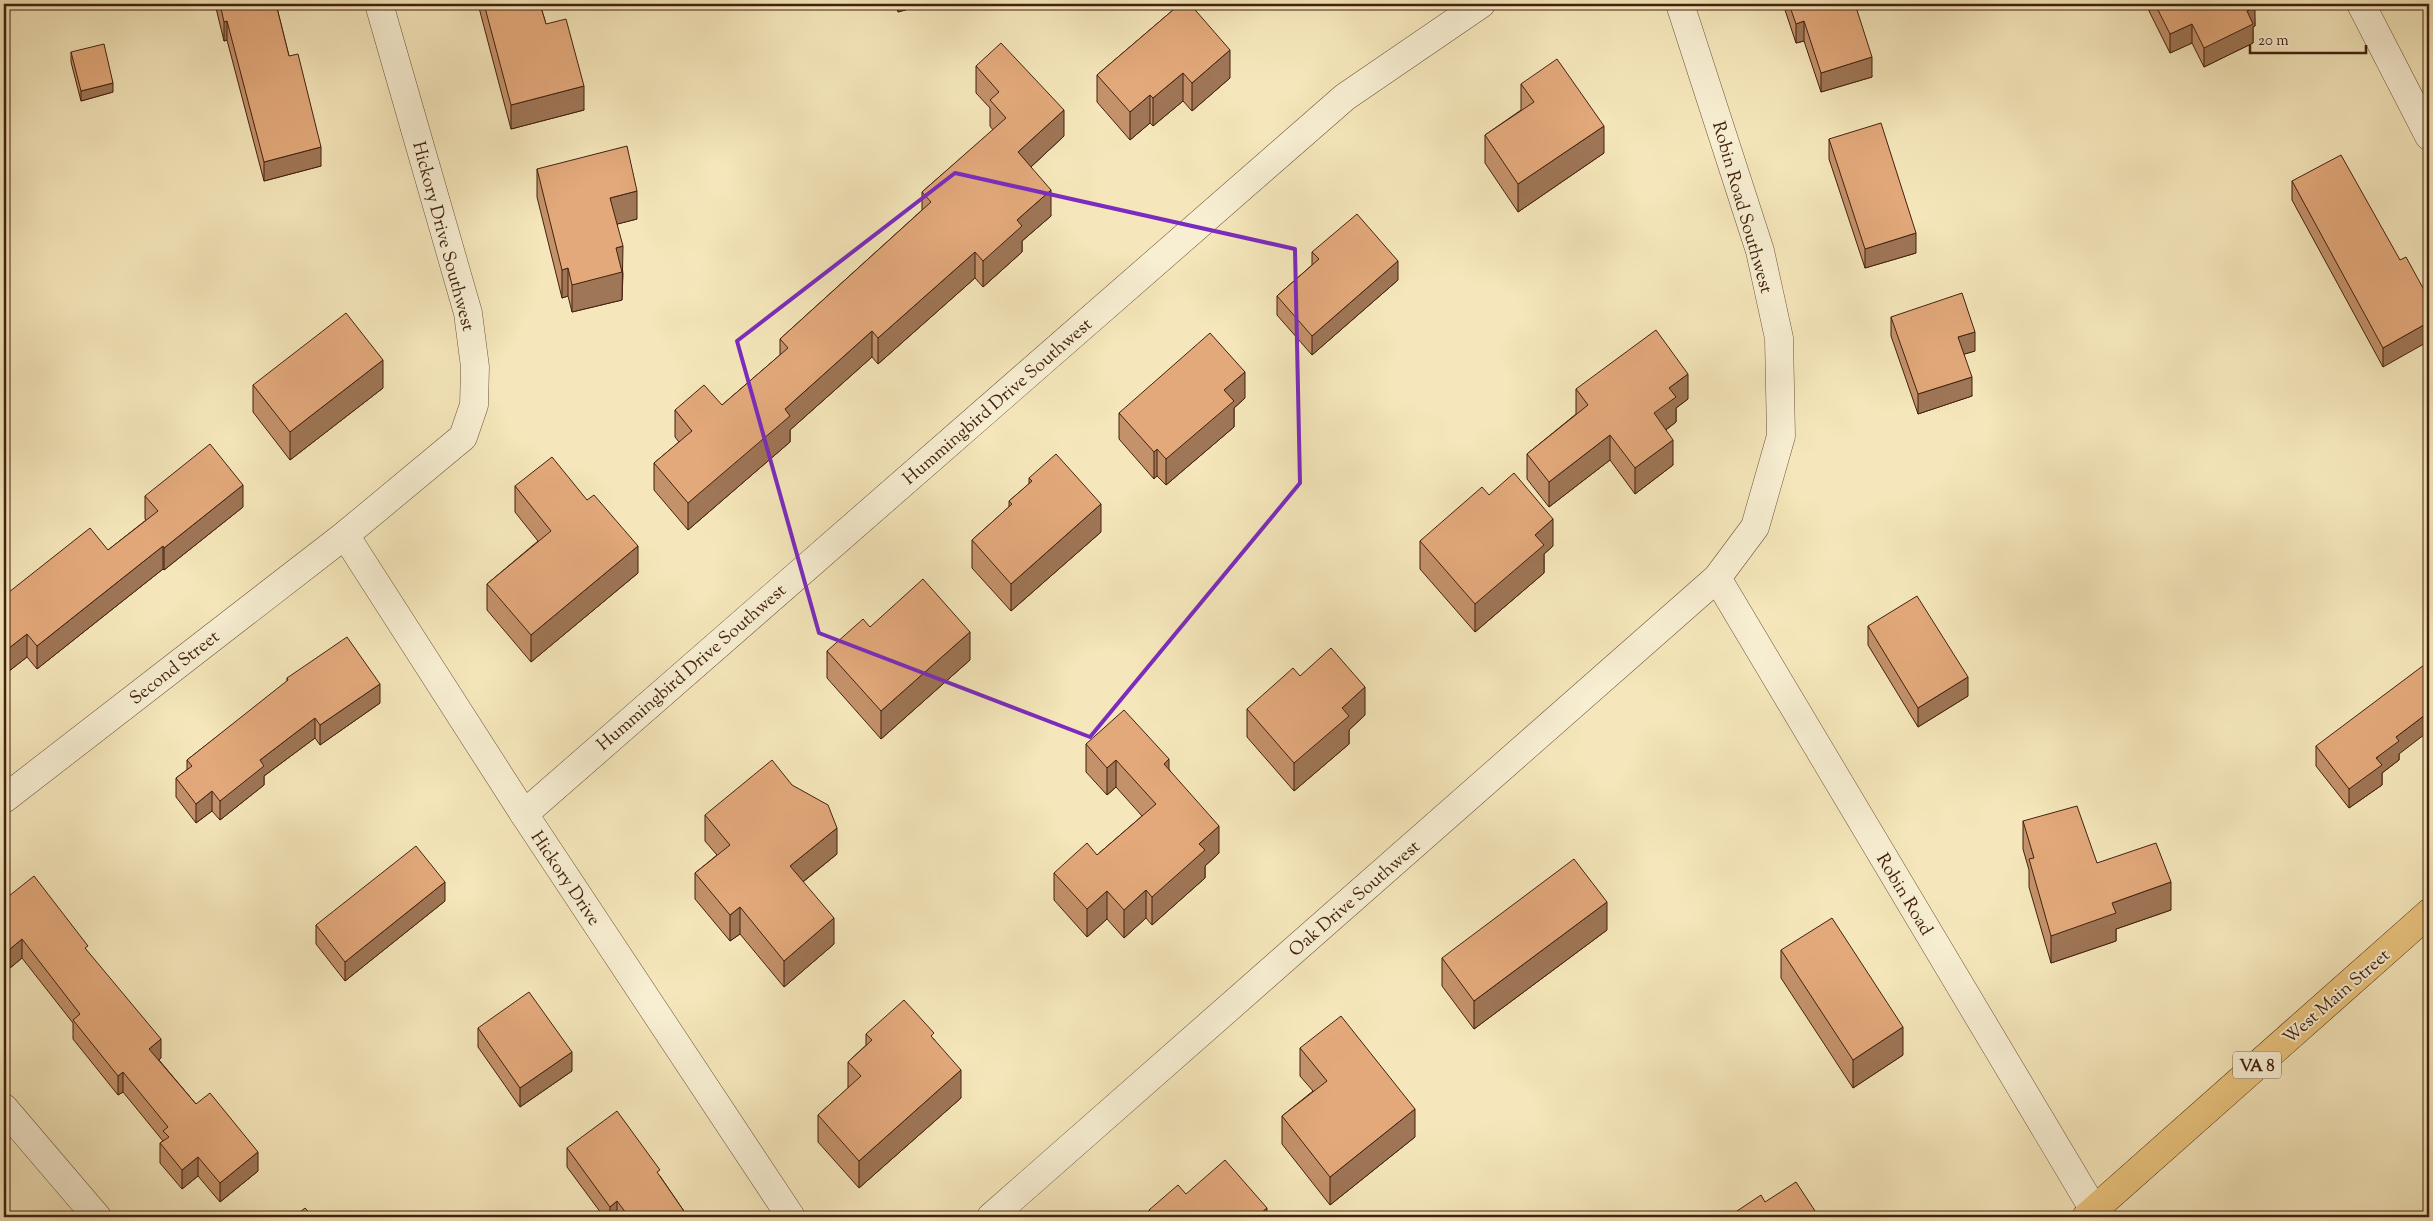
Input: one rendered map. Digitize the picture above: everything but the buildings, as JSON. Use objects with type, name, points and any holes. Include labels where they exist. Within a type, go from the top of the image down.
[{"type":"main road","name":"West Main Street","points":[[2090,1214],[2429,913]]},
{"type":"street","name":"Hickory Drive Southwest","points":[[345,535],[463,437],[474,405],[476,367],[468,313],[379,4]]},
{"type":"street","name":"Hummingbird Drive Southwest","points":[[524,814],[1345,97],[1481,4]]},
{"type":"street","name":"Robin Road Southwest","points":[[1680,4],[1760,251],[1779,338],[1780,436],[1755,527],[1717,578]]},
{"type":"street","points":[[2362,4],[2429,136]]},
{"type":"street","name":"Second Street","points":[[4,799],[345,535]]},
{"type":"street","name":"Hickory Drive","points":[[345,535],[524,814],[791,1217]]},
{"type":"street","name":"Robin Road","points":[[1717,578],[2090,1214]]},
{"type":"street","name":"Oak Drive Southwest","points":[[991,1217],[1717,578]]},
{"type":"street","points":[[4,1108],[97,1217]]},
{"type":"highlighted area","points":[[955,173],[1295,249],[1300,483],[1090,737],[819,633],[737,341]]}]
